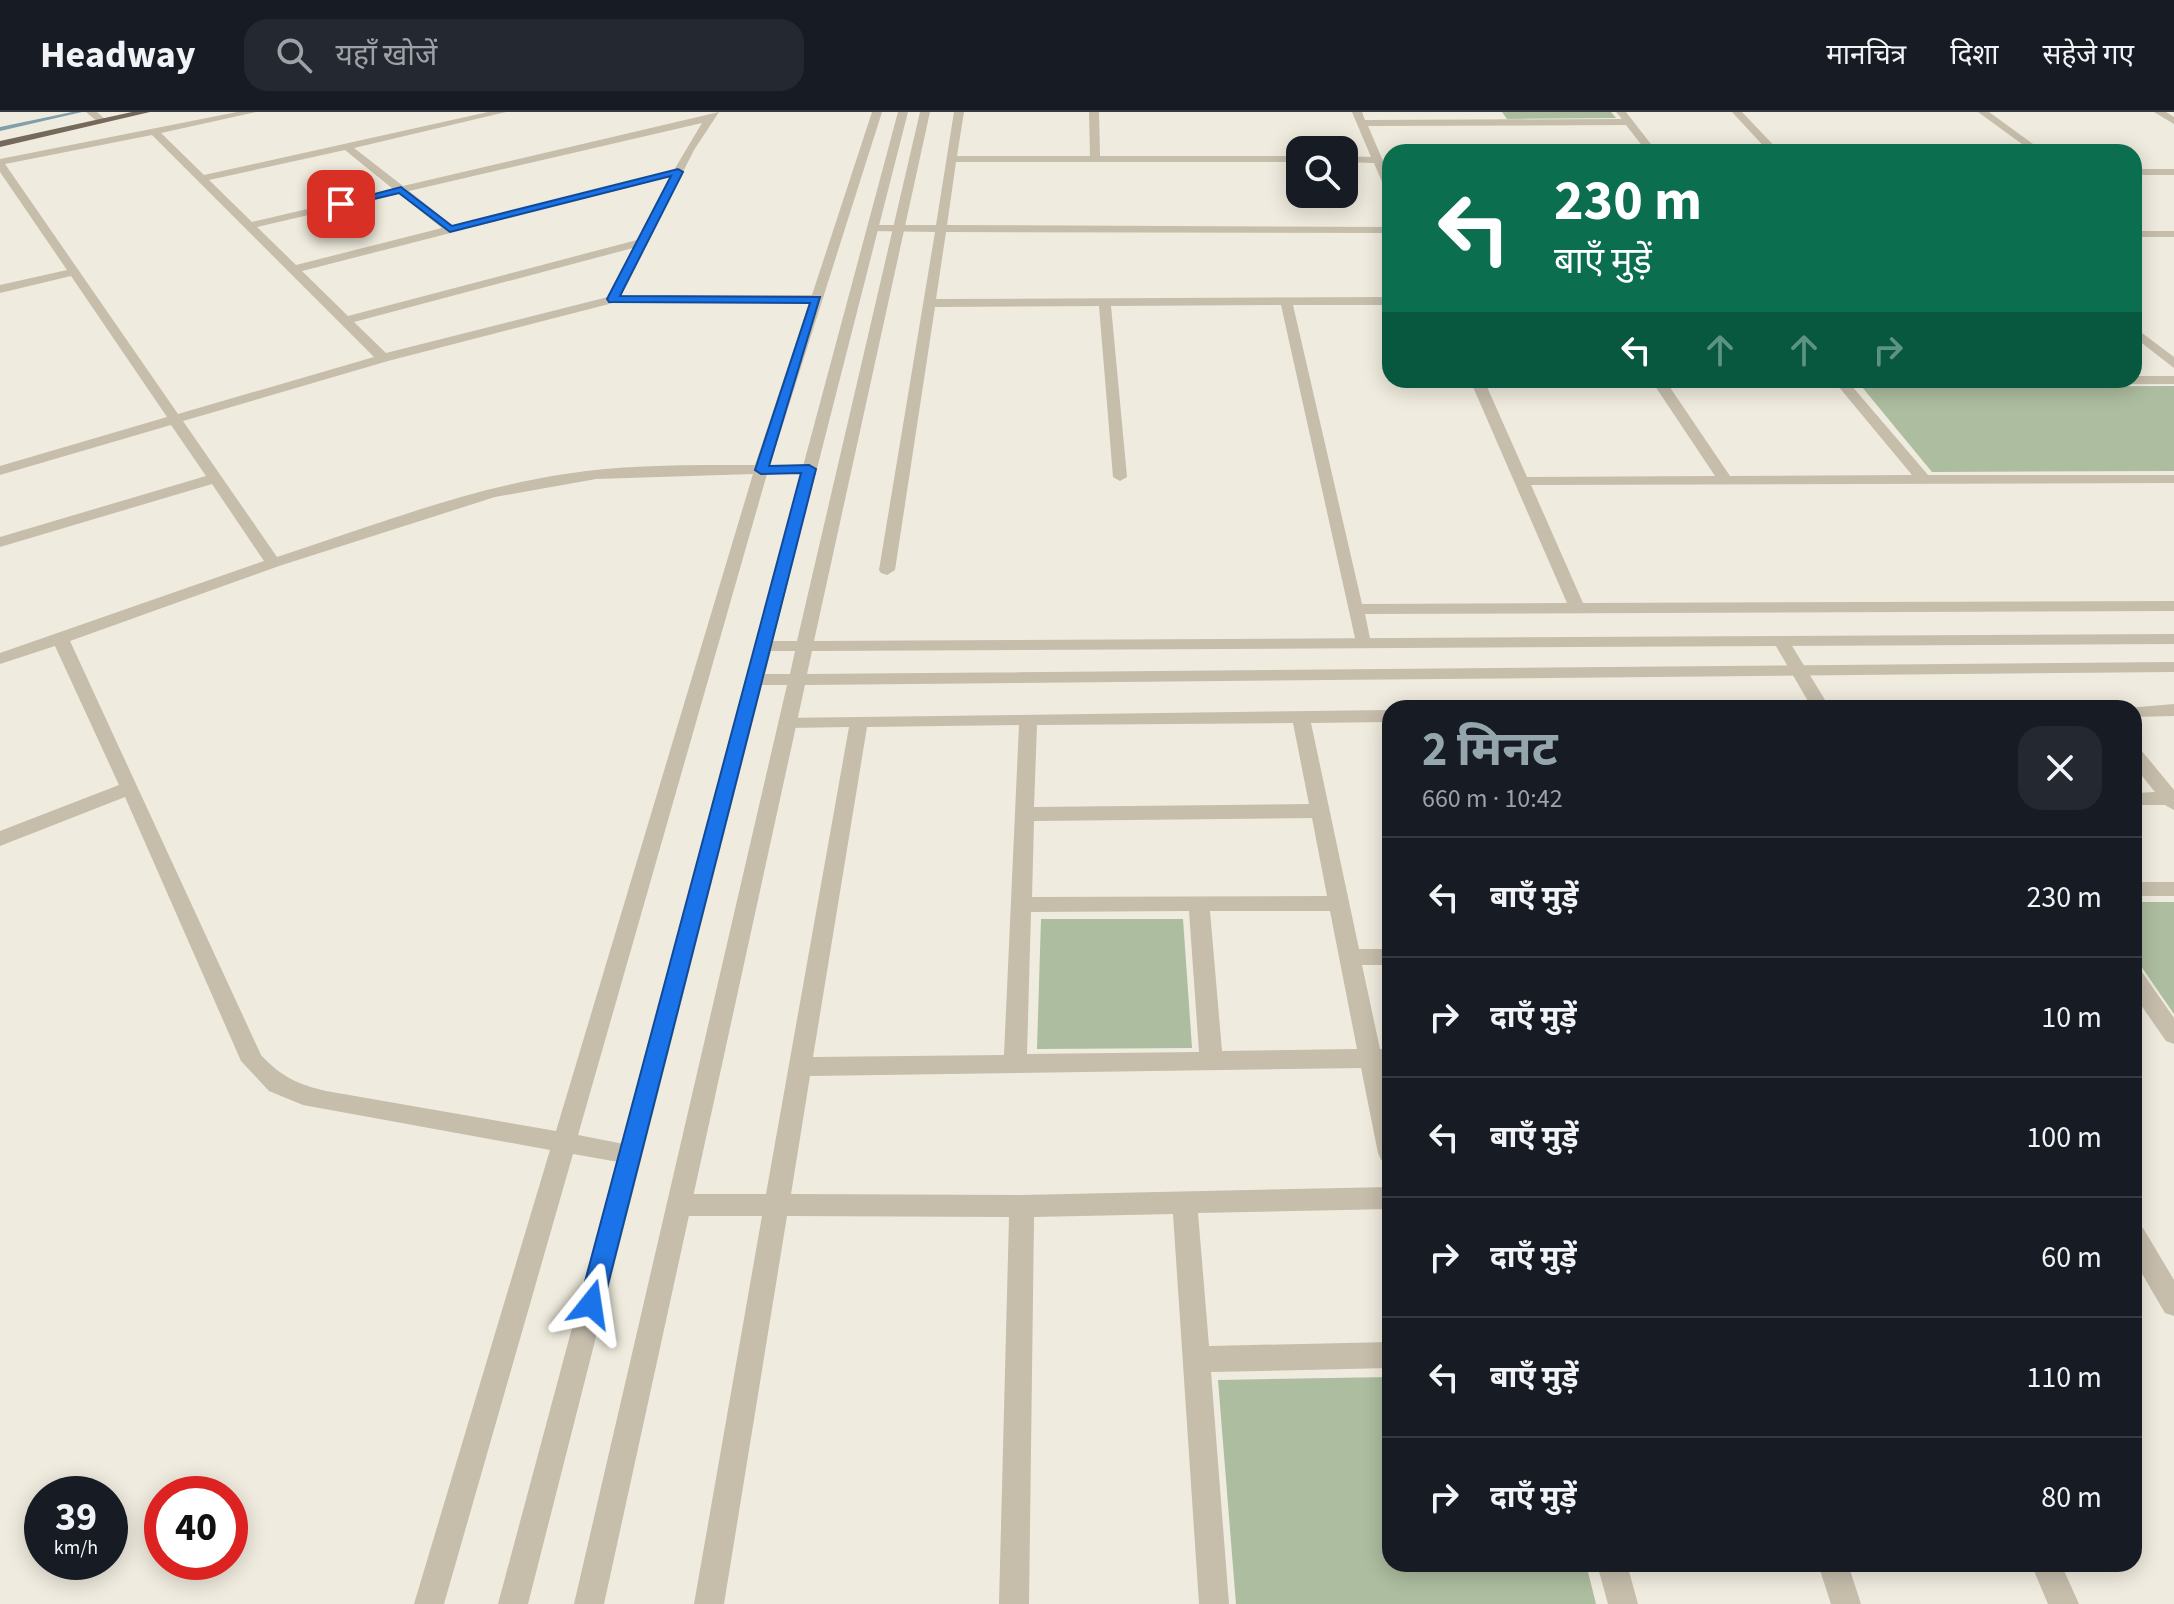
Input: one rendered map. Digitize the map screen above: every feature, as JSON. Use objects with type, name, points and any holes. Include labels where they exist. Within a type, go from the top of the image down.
[{"type":"main road","points":[[0,137],[116,112]]},
{"type":"main road","points":[[0,144],[95,116],[145,112]]},
{"type":"street","points":[[251,112],[0,163],[7,184],[74,272],[273,563]]},
{"type":"street","points":[[204,178],[501,112]]},
{"type":"street","points":[[429,1604],[567,1143],[761,470],[877,112]]},
{"type":"street","points":[[513,1604],[903,112]]},
{"type":"street","points":[[589,1604],[925,112]]},
{"type":"street","points":[[887,570],[959,112]]},
{"type":"street","points":[[1094,112],[1095,159]]},
{"type":"street","points":[[1357,112],[1382,163]]},
{"type":"street","points":[[1493,112],[1500,122]]},
{"type":"street","points":[[1621,112],[1646,144]]},
{"type":"street","points":[[1737,112],[1767,144]]},
{"type":"street","points":[[1983,112],[2028,144]]},
{"type":"street","points":[[2159,112],[2174,121]]},
{"type":"street","points":[[613,299],[678,172],[712,115]]},
{"type":"street","points":[[251,225],[712,115]]},
{"type":"street","points":[[1362,123],[1628,122]]},
{"type":"street","points":[[154,131],[383,358]]},
{"type":"street","points":[[346,146],[450,229]]},
{"type":"street","points":[[952,159],[1286,159]]},
{"type":"street","points":[[1358,161],[1382,165]]},
{"type":"street","points":[[294,269],[678,172]]},
{"type":"street","points":[[2142,172],[2174,172]]},
{"type":"street","points":[[872,228],[1382,230]]},
{"type":"street","points":[[2142,234],[2173,235]]},
{"type":"street","points":[[347,320],[640,243]]},
{"type":"street","points":[[0,289],[74,272]]},
{"type":"street","points":[[0,471],[383,358],[613,299],[817,299]]},
{"type":"street","points":[[931,303],[1382,301]]},
{"type":"street","points":[[1286,302],[1363,643]]},
{"type":"street","points":[[1105,303],[1120,477]]},
{"type":"street","points":[[2142,338],[2174,364]]},
{"type":"street","points":[[2142,380],[2174,380]]},
{"type":"street","points":[[1480,388],[1577,608]]},
{"type":"street","points":[[1663,388],[1726,481]]},
{"type":"street","points":[[1847,388],[1924,480]]},
{"type":"street","points":[[0,659],[273,563],[454,505],[562,478],[609,472],[809,469]]},
{"type":"street","points":[[0,542],[216,478]]},
{"type":"street","points":[[1521,481],[2174,479]]},
{"type":"street","points":[[1355,609],[2174,606]]},
{"type":"street","points":[[60,639],[252,1061],[269,1081],[296,1094],[326,1101],[630,1154]]},
{"type":"street","points":[[763,646],[2174,639]]},
{"type":"street","points":[[1781,641],[1816,700]]},
{"type":"street","points":[[754,680],[2174,667]]},
{"type":"street","points":[[2142,711],[2174,710]]},
{"type":"street","points":[[787,722],[1382,716]]},
{"type":"street","points":[[800,1067],[1380,1059],[1350,957],[1301,717]]},
{"type":"street","points":[[1015,1064],[1028,720]]},
{"type":"street","points":[[709,1604],[859,722]]},
{"type":"street","points":[[2142,764],[2172,801]]},
{"type":"street","points":[[0,839],[130,788]]},
{"type":"street","points":[[2142,799],[2172,801]]},
{"type":"street","points":[[1024,814],[1320,811]]},
{"type":"street","points":[[2142,889],[2174,889]]},
{"type":"street","points":[[1021,905],[1339,903]]},
{"type":"street","points":[[1199,904],[1211,1061]]},
{"type":"street","points":[[1350,957],[1382,957]]},
{"type":"street","points":[[2142,989],[2174,1035]]},
{"type":"street","points":[[679,1205],[1022,1206],[1382,1198]]},
{"type":"street","points":[[1185,1203],[1214,1604]]},
{"type":"street","points":[[1014,1604],[1022,1206]]},
{"type":"street","points":[[2142,1250],[2174,1304]]},
{"type":"street","points":[[1196,1359],[1382,1355]]},
{"type":"street","points":[[1614,1572],[1623,1604]]},
{"type":"street","points":[[1836,1572],[1846,1604]]},
{"type":"street","points":[[2050,1572],[2064,1604]]},
{"type":"green space","points":[[1502,112],[1611,112],[1616,118],[1507,119]]},
{"type":"green space","points":[[2174,386],[2174,471],[1932,472],[1863,388],[2142,388]]},
{"type":"green space","points":[[2142,902],[2174,902],[2174,1014],[2142,968]]},
{"type":"green space","points":[[1041,919],[1183,919],[1192,1048],[1037,1049]]},
{"type":"green space","points":[[1382,1377],[1382,1572],[1588,1572],[1596,1604],[1236,1604],[1218,1380]]},
{"type":"waterway","points":[[0,129],[79,112]]},
{"type":"route","points":[[341,204],[401,189],[450,229],[678,172],[613,299],[817,299],[761,470],[809,469],[591,1304]]}]
